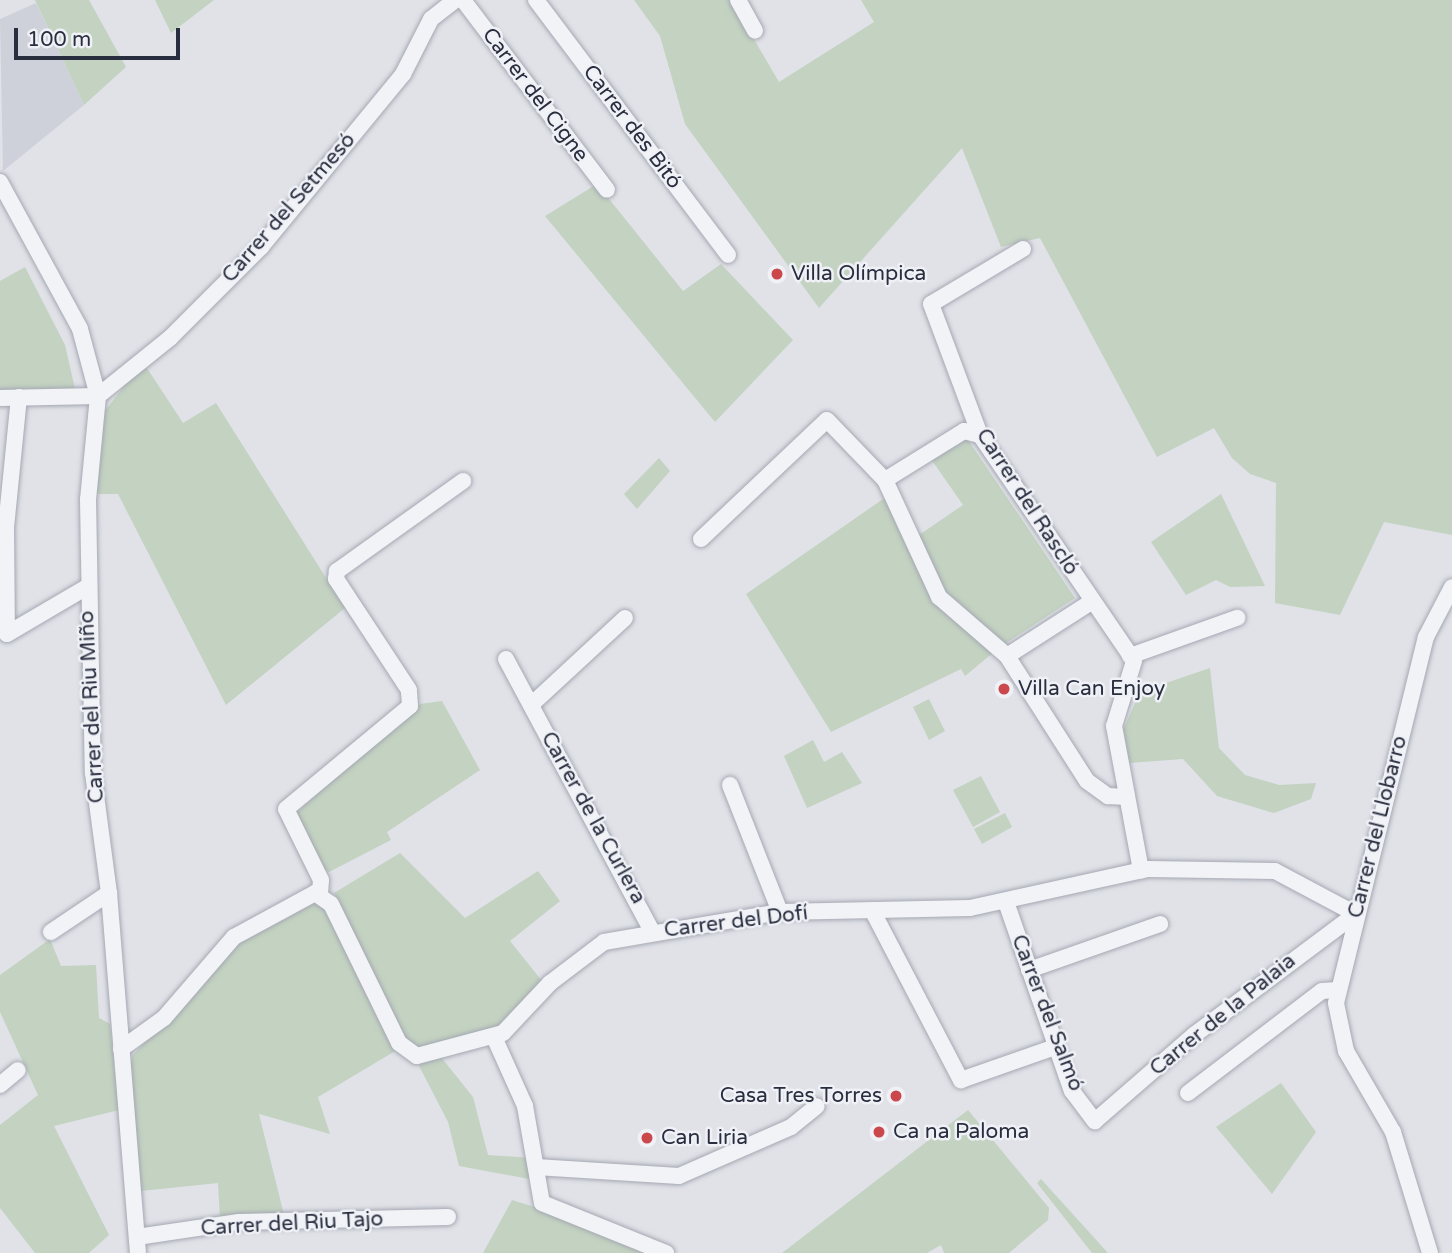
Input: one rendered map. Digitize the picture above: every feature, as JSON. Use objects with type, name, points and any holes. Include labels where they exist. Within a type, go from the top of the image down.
[{"type":"street","name":"Carrer des Bitó","points":[[536,0],[728,255]]},
{"type":"street","points":[[738,0],[755,31]]},
{"type":"street","name":"Carrer del Cigne","points":[[455,1],[607,190]]},
{"type":"street","name":"Carrer del Setmesó","points":[[98,396],[170,338],[261,247],[403,74],[430,19],[455,1]]},
{"type":"street","name":"Carrer del Riu Miño","points":[[0,182],[80,328],[98,396],[87,587],[93,773],[109,893],[138,1245]]},
{"type":"street","name":"Carrer del Rascló","points":[[1023,249],[931,304],[980,435],[1130,656]]},
{"type":"street","points":[[0,398],[98,396]]},
{"type":"street","points":[[19,397],[6,528],[7,634],[87,587]]},
{"type":"street","points":[[701,539],[827,420],[885,480],[939,597],[1007,656],[1087,781],[1108,796],[1127,797]]},
{"type":"street","points":[[885,480],[964,431],[980,435]]},
{"type":"street","name":"Carrer del Dofí","points":[[463,481],[337,571],[335,579],[409,690],[410,706],[286,810],[321,880],[320,894],[405,1052],[425,1055],[494,1037],[524,1017],[550,983],[591,950],[653,933],[780,912],[873,912],[1006,902],[1141,870],[1275,871],[1356,914]]},
{"type":"street","name":"Carrer del Llobarro","points":[[1430,1253],[1393,1132],[1357,1072],[1337,1021],[1338,990],[1426,637],[1452,587]]},
{"type":"street","points":[[1007,656],[1091,602]]},
{"type":"street","points":[[531,705],[625,618]]},
{"type":"street","points":[[1141,870],[1114,726],[1130,656],[1237,618]]},
{"type":"street","name":"Carrer de la Curlera","points":[[506,659],[653,933]]},
{"type":"street","points":[[730,785],[780,912]]},
{"type":"street","points":[[51,932],[109,893]]},
{"type":"street","points":[[121,1049],[164,1018],[234,937],[320,894]]},
{"type":"street","name":"Carrer del Salmó","points":[[1006,902],[1072,1091],[1095,1121]]},
{"type":"street","points":[[873,912],[961,1080],[1055,1047]]},
{"type":"street","name":"Carrer de la Palaia","points":[[1095,1121],[1194,1035],[1356,914]]},
{"type":"street","points":[[1029,970],[1160,924]]},
{"type":"street","points":[[1188,1093],[1322,992],[1338,990]]},
{"type":"street","points":[[494,1037],[525,1106],[542,1203],[666,1253]]},
{"type":"street","points":[[0,1085],[18,1070]]},
{"type":"street","points":[[536,1167],[678,1176],[791,1127],[817,1106]]},
{"type":"street","name":"Carrer del Riu Tajo","points":[[138,1245],[239,1222],[447,1217]]},
{"type":"shaded area","points":[[36,3],[84,105],[3,171],[0,19]]},
{"type":"green space","points":[[35,0],[89,0],[126,67],[84,105]]},
{"type":"green space","points":[[155,0],[214,0],[171,33]]},
{"type":"green space","points":[[634,0],[731,0],[779,82],[874,22],[861,0],[1452,0],[1452,535],[1384,522],[1340,615],[1275,603],[1276,483],[1250,474],[1232,458],[1214,428],[1157,457],[1040,238],[1001,247],[962,148],[819,308],[685,124],[660,36]]},
{"type":"green space","points":[[597,184],[683,291],[721,264],[793,340],[715,422],[545,216]]},
{"type":"green space","points":[[25,267],[65,345],[75,389],[0,390],[0,281]]},
{"type":"green space","points":[[143,362],[183,423],[216,403],[345,608],[226,705],[118,494],[94,494],[104,412]]},
{"type":"green space","points":[[966,437],[1075,598],[1003,645],[944,591],[916,537],[963,505],[931,459]]},
{"type":"green space","points":[[659,458],[670,471],[637,509],[624,494]]},
{"type":"green space","points":[[1221,494],[1265,586],[1230,587],[1216,580],[1186,595],[1151,542]]},
{"type":"green space","points":[[886,497],[931,598],[994,652],[965,676],[961,669],[831,732],[746,594]]},
{"type":"green space","points":[[1210,668],[1219,748],[1245,775],[1279,785],[1316,783],[1311,799],[1274,813],[1217,796],[1183,759],[1129,763],[1123,730],[1140,692]]},
{"type":"green space","points":[[929,699],[945,731],[929,740],[913,707]]},
{"type":"green space","points":[[442,701],[480,770],[387,832],[391,840],[329,872],[322,868],[296,813],[420,704]]},
{"type":"green space","points":[[813,740],[824,762],[842,752],[862,783],[807,808],[784,756]]},
{"type":"green space","points":[[981,776],[1000,812],[973,827],[953,790]]},
{"type":"green space","points":[[1005,813],[1012,827],[982,844],[974,829]]},
{"type":"green space","points":[[400,853],[465,918],[538,871],[560,901],[510,941],[542,981],[522,1009],[492,1030],[416,1048],[404,1038],[334,893]]},
{"type":"green space","points":[[314,900],[325,907],[397,1050],[318,1097],[330,1134],[259,1114],[284,1215],[220,1219],[218,1183],[141,1191],[128,1073],[133,1055],[238,940]]},
{"type":"green space","points":[[50,939],[61,966],[96,965],[99,1018],[110,1024],[119,1110],[54,1126],[109,1235],[89,1253],[35,1253],[0,1208],[0,1125],[38,1095],[0,1012],[0,975]]},
{"type":"green space","points":[[441,1057],[473,1097],[488,1155],[532,1158],[535,1180],[459,1166],[448,1122],[417,1062]]},
{"type":"green space","points":[[1281,1083],[1316,1132],[1272,1194],[1216,1127]]},
{"type":"green space","points":[[968,1110],[1049,1208],[1048,1220],[1009,1253],[944,1253],[941,1245],[927,1253],[782,1253]]},
{"type":"green space","points":[[1041,1179],[1108,1253],[1092,1253],[1037,1183]]},
{"type":"green space","points":[[512,1200],[538,1208],[655,1253],[483,1253]]},
{"type":"place","name":"Villa Olímpica","points":[[777,274]]},
{"type":"place","name":"Villa Can Enjoy","points":[[1004,689]]},
{"type":"place","name":"Casa Tres Torres","points":[[896,1096]]},
{"type":"place","name":"Ca na Paloma","points":[[879,1132]]},
{"type":"place","name":"Can Liria","points":[[647,1138]]}]
